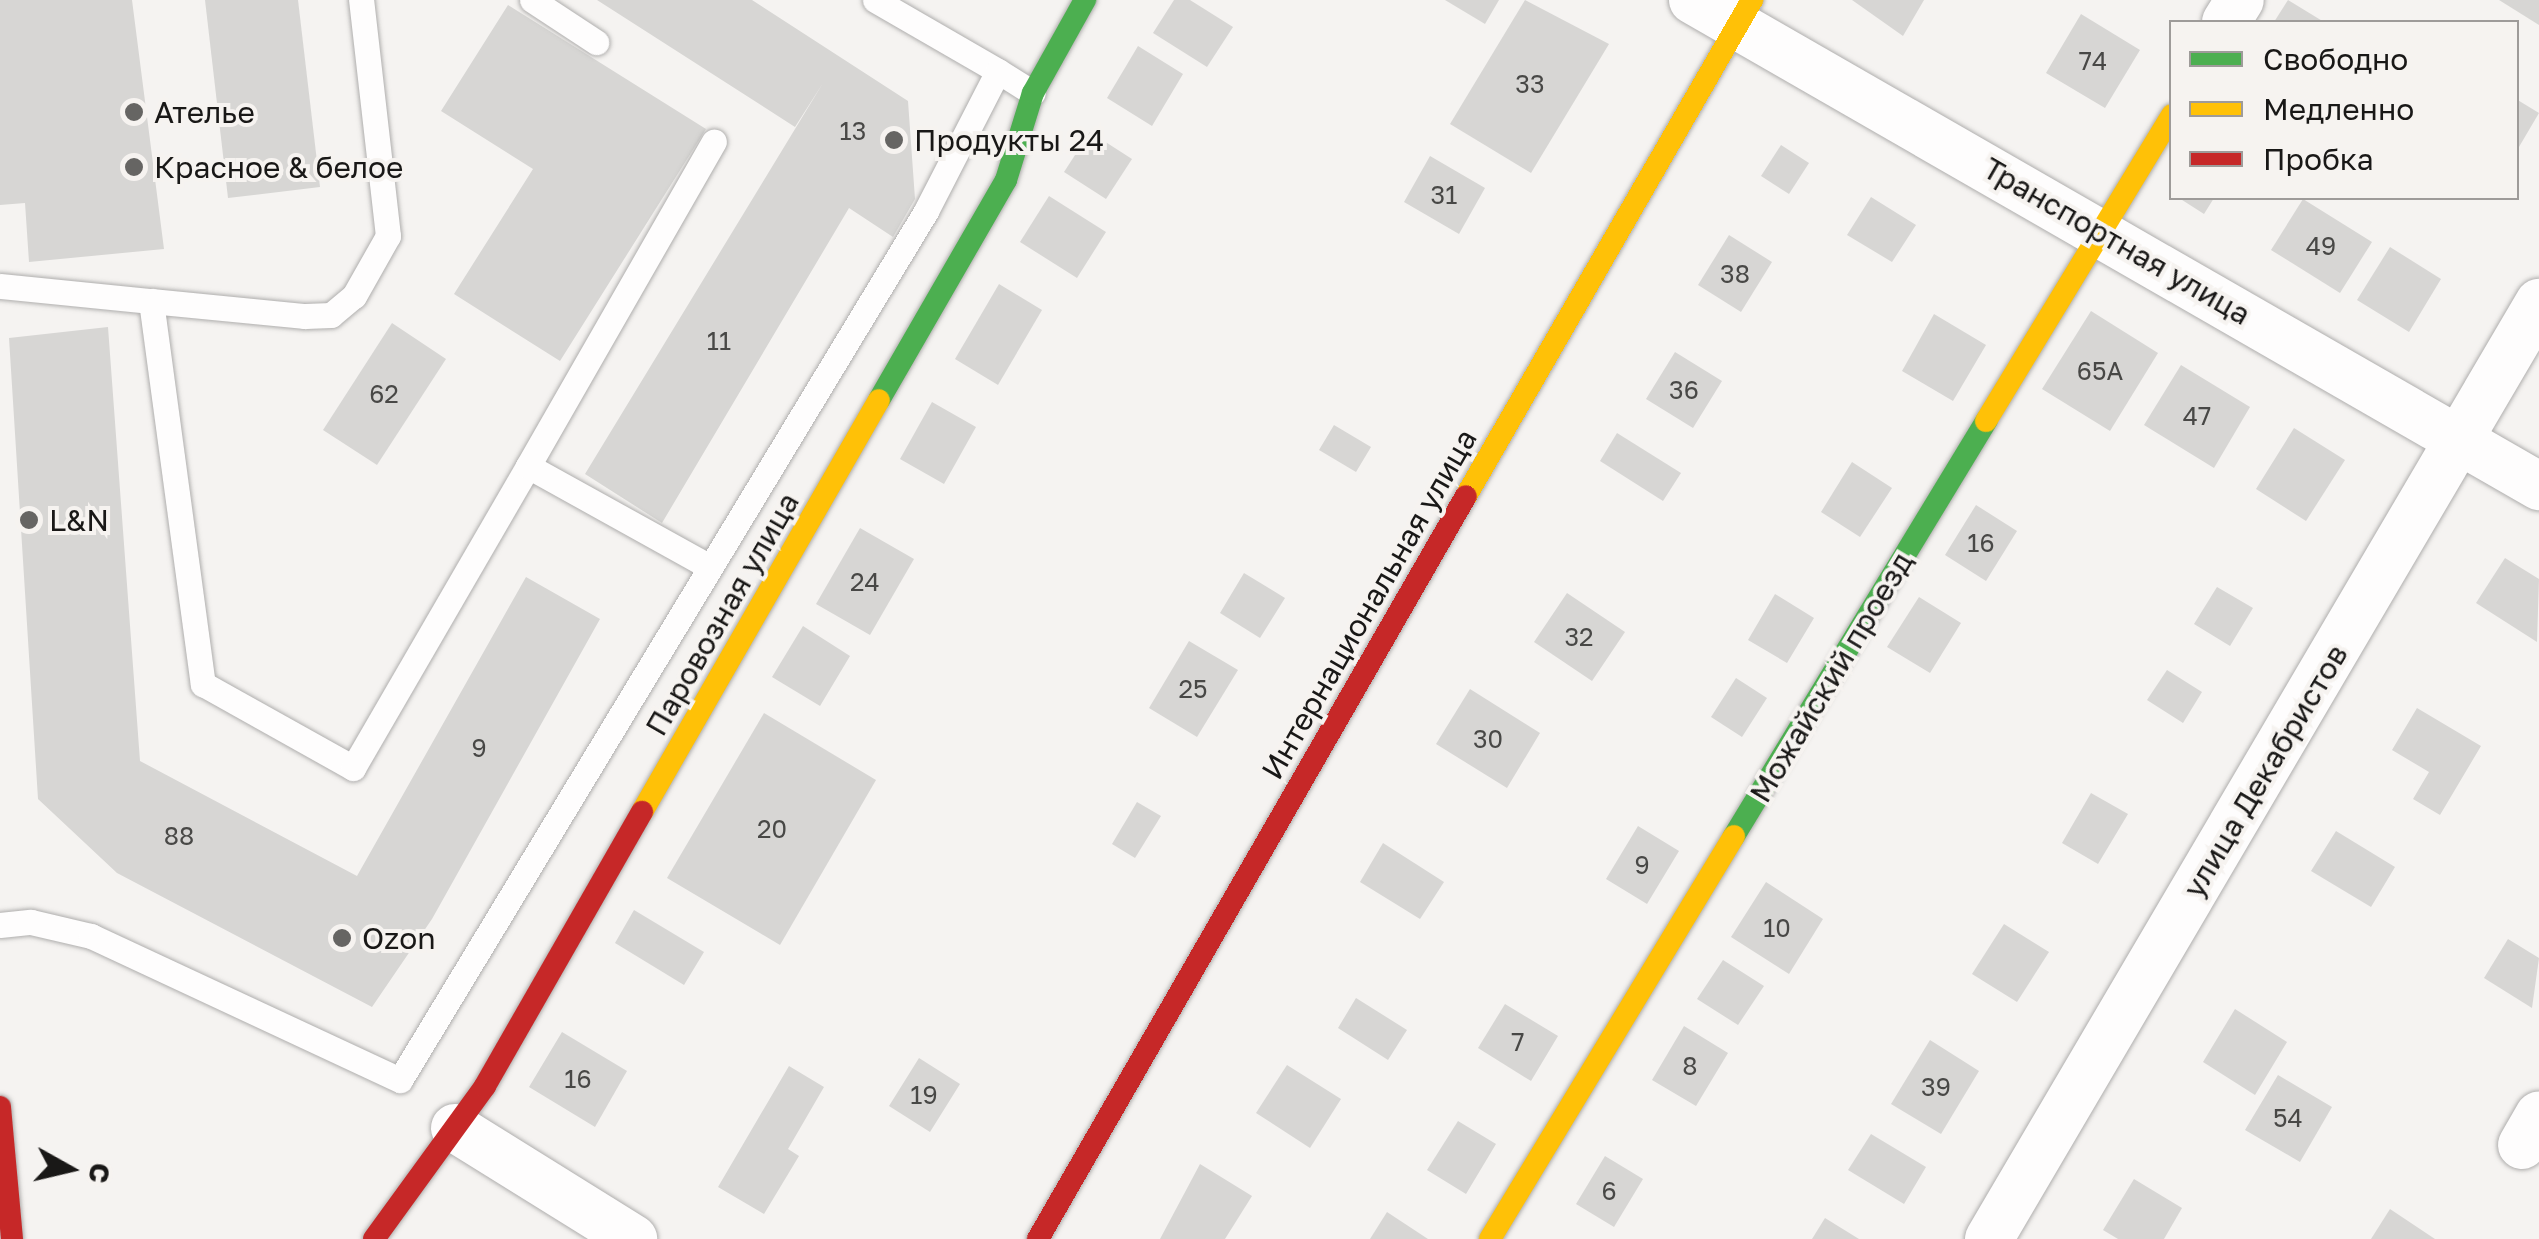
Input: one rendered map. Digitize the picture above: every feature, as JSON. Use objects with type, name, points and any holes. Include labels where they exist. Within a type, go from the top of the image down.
[{"type":"street","name":"Паровозная улица","points":[[374,1239],[456,1128],[1006,180],[1032,93],[1085,0]]},
{"type":"street","name":"Транспортная улица","points":[[1693,0],[1745,12],[2102,231],[2539,486]]},
{"type":"street","name":"Интернациональная улица","points":[[1038,1239],[1745,12]]},
{"type":"street","name":"Можайский проезд","points":[[1490,1239],[2169,120]]},
{"type":"street","name":"улица Декабристов","points":[[1989,1239],[2539,303]]},
{"type":"street","points":[[0,1107],[12,1239]]},
{"type":"street","points":[[456,1128],[633,1239]]},
{"type":"lane","points":[[0,286],[305,316],[332,315],[354,296],[388,236],[361,0]]},
{"type":"lane","points":[[532,0],[596,42]]},
{"type":"lane","points":[[876,0],[1032,93]]},
{"type":"lane","points":[[0,925],[31,922],[91,936],[400,1080],[926,212],[998,71]]},
{"type":"lane","points":[[152,300],[202,684],[354,768],[714,141]]},
{"type":"lane","points":[[528,466],[710,567]]},
{"type":"building","points":[[0,0],[132,0],[164,249],[29,262],[25,203],[0,205]]},
{"type":"building","points":[[205,0],[298,0],[320,187],[228,198]]},
{"type":"building","points":[[597,0],[752,0],[908,101],[915,199],[893,237],[849,208],[662,523],[585,474],[823,83],[795,127]]},
{"type":"building","points":[[1174,0],[1190,0],[1233,27],[1207,67],[1153,33]]},
{"type":"building","points":[[1445,0],[1499,0],[1485,24]]},
{"type":"building","points":[[1525,0],[1609,44],[1531,173],[1450,124]]},
{"type":"building","points":[[1852,0],[1924,0],[1903,36]]},
{"type":"building","points":[[2288,0],[2321,20],[2275,20]]},
{"type":"building","points":[[2499,0],[2539,0],[2539,25]]},
{"type":"building","points":[[508,5],[706,129],[560,361],[454,294],[533,169],[441,111]]},
{"type":"building","points":[[2081,14],[2140,50],[2105,108],[2046,73]]},
{"type":"building","points":[[1138,46],[1183,74],[1152,126],[1107,98]]},
{"type":"building","points":[[2519,101],[2539,113],[2519,147]]},
{"type":"building","points":[[1090,132],[1132,159],[1106,199],[1064,172]]},
{"type":"building","points":[[1781,145],[1809,163],[1789,194],[1761,176]]},
{"type":"building","points":[[1430,156],[1485,188],[1459,234],[1404,202]]},
{"type":"building","points":[[1049,196],[1106,232],[1077,278],[1020,242]]},
{"type":"building","points":[[1871,197],[1916,225],[1892,262],[1847,235]]},
{"type":"building","points":[[2182,200],[2213,200],[2204,214]]},
{"type":"building","points":[[2302,200],[2372,242],[2340,293],[2271,250]]},
{"type":"building","points":[[1729,235],[1772,262],[1741,312],[1698,285]]},
{"type":"building","points":[[2390,247],[2441,279],[2409,332],[2357,300]]},
{"type":"building","points":[[999,284],[1042,310],[998,385],[955,359]]},
{"type":"building","points":[[2091,311],[2158,353],[2110,431],[2042,389]]},
{"type":"building","points":[[1934,314],[1986,345],[1953,401],[1902,371]]},
{"type":"building","points":[[392,323],[446,359],[377,465],[323,430]]},
{"type":"building","points":[[108,327],[140,761],[357,876],[526,577],[600,619],[432,919],[372,1007],[117,873],[38,799],[9,338]]},
{"type":"building","points":[[1675,352],[1722,381],[1693,428],[1646,399]]},
{"type":"building","points":[[2181,365],[2250,407],[2214,468],[2144,425]]},
{"type":"building","points":[[932,402],[976,427],[944,484],[900,459]]},
{"type":"building","points":[[1334,425],[1371,447],[1356,472],[1319,450]]},
{"type":"building","points":[[2294,428],[2345,460],[2306,521],[2256,489]]},
{"type":"building","points":[[1617,433],[1681,473],[1663,501],[1600,461]]},
{"type":"building","points":[[1852,462],[1892,488],[1860,537],[1821,512]]},
{"type":"building","points":[[1976,505],[2017,531],[1986,581],[1945,555]]},
{"type":"building","points":[[860,528],[914,559],[870,635],[816,604]]},
{"type":"building","points":[[2505,558],[2539,579],[2537,642],[2476,603]]},
{"type":"building","points":[[1244,573],[1285,598],[1260,638],[1220,613]]},
{"type":"building","points":[[2217,587],[2253,608],[2230,646],[2194,624]]},
{"type":"building","points":[[1567,593],[1625,632],[1592,681],[1534,642]]},
{"type":"building","points":[[1775,594],[1814,618],[1787,663],[1748,640]]},
{"type":"building","points":[[1919,597],[1961,623],[1930,673],[1887,647]]},
{"type":"building","points":[[803,626],[850,656],[820,706],[772,677]]},
{"type":"building","points":[[1189,641],[1238,670],[1197,737],[1149,708]]},
{"type":"building","points":[[2167,670],[2202,692],[2183,723],[2147,700]]},
{"type":"building","points":[[1736,678],[1767,698],[1742,737],[1711,717]]},
{"type":"building","points":[[1470,689],[1540,733],[1507,788],[1436,744]]},
{"type":"building","points":[[2417,708],[2481,746],[2440,815],[2413,799],[2429,772],[2392,750]]},
{"type":"building","points":[[764,713],[876,780],[780,945],[667,878]]},
{"type":"building","points":[[2091,793],[2128,814],[2098,864],[2062,843]]},
{"type":"building","points":[[1137,802],[1161,816],[1135,858],[1112,844]]},
{"type":"building","points":[[1638,826],[1679,851],[1647,904],[1606,879]]},
{"type":"building","points":[[2336,831],[2395,867],[2371,907],[2311,871]]},
{"type":"building","points":[[1383,843],[1444,882],[1420,919],[1360,882]]},
{"type":"building","points":[[1766,882],[1823,919],[1789,974],[1731,937]]},
{"type":"building","points":[[634,910],[704,952],[684,985],[615,943]]},
{"type":"building","points":[[2004,924],[2049,952],[2017,1002],[1972,974]]},
{"type":"building","points":[[2508,939],[2539,958],[2532,1008],[2484,978]]},
{"type":"building","points":[[1723,960],[1764,986],[1738,1025],[1697,999]]},
{"type":"building","points":[[1356,998],[1407,1030],[1388,1060],[1338,1028]]},
{"type":"building","points":[[1505,1004],[1558,1036],[1531,1081],[1478,1048]]},
{"type":"building","points":[[2235,1009],[2287,1042],[2255,1095],[2203,1062]]},
{"type":"building","points":[[1684,1026],[1728,1053],[1696,1106],[1652,1080]]},
{"type":"building","points":[[562,1032],[627,1071],[595,1127],[529,1087]]},
{"type":"building","points":[[1930,1040],[1979,1071],[1941,1134],[1891,1104]]},
{"type":"building","points":[[919,1058],[960,1084],[930,1132],[889,1106]]},
{"type":"building","points":[[1287,1065],[1341,1099],[1310,1148],[1256,1113]]},
{"type":"building","points":[[789,1066],[824,1087],[788,1149],[799,1156],[764,1214],[718,1187]]},
{"type":"building","points":[[2278,1075],[2332,1107],[2300,1162],[2245,1130]]},
{"type":"building","points":[[1458,1121],[1496,1144],[1466,1194],[1427,1170]]},
{"type":"building","points":[[1871,1134],[1926,1167],[1904,1204],[1848,1170]]},
{"type":"building","points":[[1605,1156],[1643,1179],[1614,1227],[1576,1204]]},
{"type":"building","points":[[1200,1164],[1252,1196],[1225,1239],[1160,1239]]},
{"type":"building","points":[[2134,1179],[2182,1208],[2164,1239],[2118,1239],[2103,1230]]},
{"type":"building","points":[[2390,1209],[2435,1239],[2371,1239]]},
{"type":"building","points":[[1387,1212],[1428,1239],[1370,1239]]},
{"type":"building","points":[[1825,1218],[1859,1239],[1812,1239]]},
{"type":"traffic: fast","points":[[879,400],[1006,180],[1033,93],[1085,0]]},
{"type":"traffic: fast","points":[[1734,836],[1986,421]]},
{"type":"traffic: slow","points":[[1466,496],[1752,0]]},
{"type":"traffic: slow","points":[[1986,421],[2169,120]]},
{"type":"traffic: slow","points":[[642,812],[879,400]]},
{"type":"traffic: slow","points":[[1490,1239],[1734,836]]},
{"type":"traffic: jam","points":[[1038,1239],[1466,496]]},
{"type":"traffic: jam","points":[[374,1239],[485,1086],[642,812]]},
{"type":"traffic: jam","points":[[0,1107],[12,1239]]},
{"type":"place","name":"Ателье","points":[[134,112]]},
{"type":"place","name":"Продукты 24","points":[[894,140]]},
{"type":"place","name":"Красное & белое","points":[[134,167]]},
{"type":"place","name":"L&N","points":[[29,520]]},
{"type":"place","name":"Ozon","points":[[342,938]]}]
